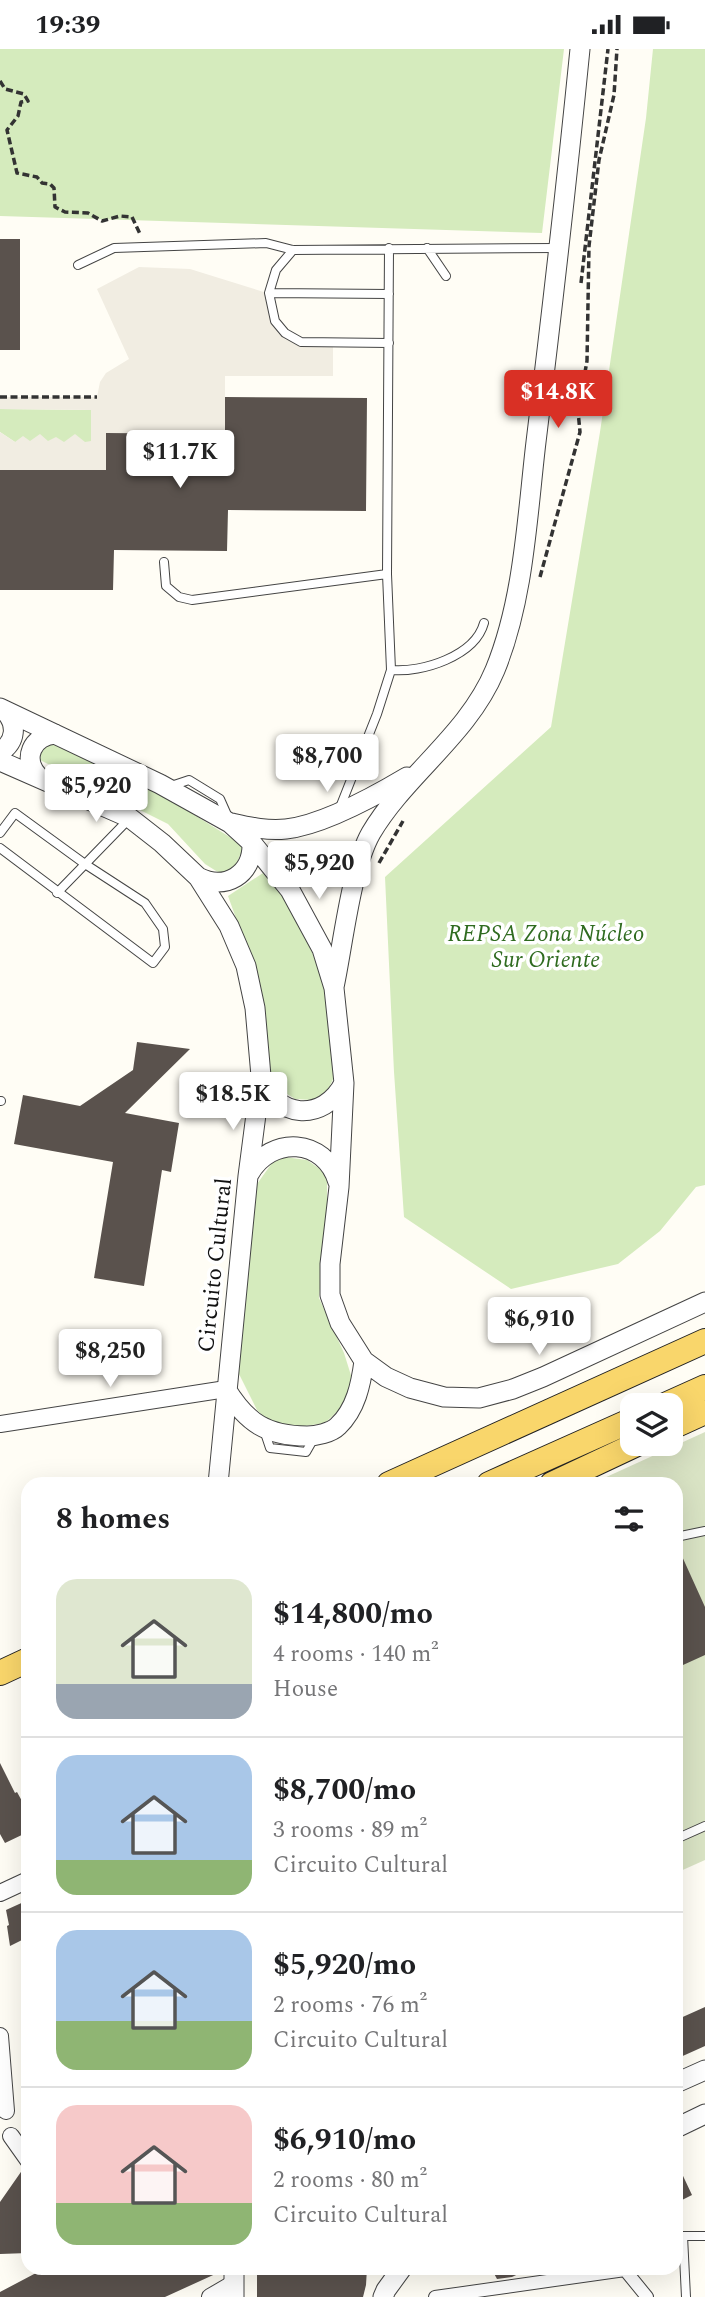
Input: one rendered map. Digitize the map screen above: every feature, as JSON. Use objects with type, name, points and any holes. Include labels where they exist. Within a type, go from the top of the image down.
[{"type":"main road","points":[[405,1477],[705,1341]]},
{"type":"main road","points":[[683,1397],[705,1387]]},
{"type":"main road","points":[[683,1422],[705,1412]]},
{"type":"main road","points":[[505,1477],[620,1425]]},
{"type":"main road","points":[[567,1477],[620,1452]]},
{"type":"main road","points":[[0,1673],[21,1663]]},
{"type":"street","points":[[334,988],[355,879],[370,836],[393,801],[462,727],[494,671],[516,606],[560,248],[580,49]]},
{"type":"street","points":[[2,709],[167,787],[230,823],[252,843],[290,890],[322,949],[334,988],[344,1083],[340,1187],[330,1264],[330,1296],[340,1323],[364,1361],[386,1377],[410,1388],[444,1397],[479,1398],[543,1377],[705,1302]]},
{"type":"street","points":[[0,753],[9,745],[14,733],[12,720],[2,709]]},
{"type":"street","points":[[38,776],[29,760],[31,748],[41,737],[55,734]]},
{"type":"street","name":"Circuito Cultural","points":[[0,761],[130,818],[162,843],[198,877],[229,926],[246,966],[255,1008],[261,1076],[248,1176],[219,1477]]},
{"type":"street","points":[[230,823],[260,830],[287,829],[312,823],[382,792],[422,767]]},
{"type":"street","points":[[198,877],[220,883],[234,879],[241,874],[250,860],[252,843]]},
{"type":"street","points":[[261,1076],[276,1101],[285,1107],[305,1111],[324,1105],[340,1092],[344,1083]]},
{"type":"street","points":[[248,1176],[253,1167],[269,1153],[300,1147],[318,1154],[326,1161],[340,1187]]},
{"type":"street","points":[[0,1424],[226,1389],[237,1407],[263,1428],[285,1436],[316,1436],[337,1427],[351,1409],[361,1387],[364,1361]]},
{"type":"street","points":[[0,1893],[21,1884]]},
{"type":"street","points":[[0,2036],[6,2111]]},
{"type":"street","points":[[683,2080],[705,2070]]},
{"type":"street","points":[[683,2125],[705,2114]]},
{"type":"street","points":[[11,2136],[21,2150]]},
{"type":"street","points":[[384,2293],[388,2275]]},
{"type":"street","points":[[384,2293],[396,2275]]},
{"type":"street","points":[[435,2297],[590,2275]]},
{"type":"street","points":[[629,2275],[647,2297]]},
{"type":"street","points":[[210,2297],[234,2283]]},
{"type":"lane","points":[[78,265],[114,248],[265,243],[293,250],[560,248]]},
{"type":"lane","points":[[339,811],[391,670],[387,574],[389,249]]},
{"type":"lane","points":[[427,249],[446,276]]},
{"type":"lane","points":[[293,250],[276,270],[268,293],[275,321],[285,333],[301,342],[389,343]]},
{"type":"lane","points":[[268,293],[388,294]]},
{"type":"lane","points":[[164,562],[166,586],[179,597],[192,600],[387,574]]},
{"type":"lane","points":[[391,670],[408,672],[451,657],[480,636],[484,623]]},
{"type":"lane","points":[[0,833],[15,813],[145,903],[163,929],[165,947],[153,963],[0,848]]},
{"type":"lane","points":[[57,893],[130,818]]},
{"type":"lane","points":[[683,1536],[705,1531]]},
{"type":"lane","points":[[683,1836],[705,1826]]},
{"type":"lane","points":[[686,2297],[683,2237],[705,2236]]},
{"type":"path","points":[[581,283],[608,49]]},
{"type":"path","points":[[0,81],[5,89],[24,95],[27,101],[21,103],[18,116],[7,130],[17,173],[37,177],[42,183],[50,184],[54,188],[55,207],[65,212],[88,213],[102,221],[120,216],[132,217],[139,228],[143,247]]},
{"type":"path","points":[[0,397],[97,397]]},
{"type":"green space","points":[[0,49],[564,49],[542,233],[0,216]]},
{"type":"green space","name":"REPSA Zona Núcleo Sur Oriente","points":[[653,49],[705,49],[705,1185],[696,1187],[660,1231],[618,1264],[511,1289],[404,1217],[385,877],[551,727],[600,432],[646,118]]},
{"type":"green space","points":[[0,409],[91,410],[91,442],[15,442],[0,432]]},
{"type":"green space","points":[[55,738],[158,792],[244,846],[235,867],[221,874],[205,864],[168,824],[40,760],[42,743]]},
{"type":"green space","points":[[263,873],[295,917],[323,982],[335,1075],[327,1092],[312,1100],[295,1099],[273,1085],[245,943],[228,896]]},
{"type":"green space","points":[[277,1156],[307,1160],[327,1174],[327,1222],[319,1298],[344,1353],[354,1385],[342,1407],[325,1423],[292,1428],[272,1425],[257,1410],[237,1370],[257,1184]]},
{"type":"green space","points":[[705,1432],[705,1860],[683,1870],[683,1477],[606,1477],[652,1456],[683,1456],[683,1442]]},
{"type":"shaded area","points":[[139,267],[190,269],[267,293],[273,321],[301,343],[333,343],[333,376],[225,376],[225,434],[106,433],[106,470],[0,470],[0,432],[15,442],[23,436],[30,441],[40,434],[48,441],[56,437],[64,442],[75,434],[85,442],[91,441],[91,410],[0,409],[0,397],[97,397],[100,382],[106,373],[129,359],[97,289]]},
{"type":"building","points":[[0,239],[20,239],[20,350],[0,350]]},
{"type":"building","points":[[225,397],[367,398],[366,511],[228,510],[227,551],[114,550],[113,590],[0,590],[0,470],[106,470],[106,433],[225,434]]},
{"type":"building","points":[[137,1042],[190,1049],[125,1113],[179,1123],[171,1172],[162,1170],[144,1286],[94,1278],[113,1162],[14,1144],[23,1095],[80,1106],[133,1070]]},
{"type":"building","points":[[683,1558],[705,1607],[705,1655],[683,1665]]},
{"type":"building","points":[[0,1763],[21,1799],[21,1835],[5,1843],[0,1834]]},
{"type":"building","points":[[21,1903],[21,1940],[10,1946],[9,1925],[6,1910]]},
{"type":"building","points":[[705,2007],[705,2046],[683,2056],[683,2017]]},
{"type":"building","points":[[21,2172],[21,2253],[0,2254],[0,2202]]},
{"type":"building","points":[[683,2176],[692,2195],[683,2200]]},
{"type":"building","points":[[32,2275],[213,2275],[165,2297],[0,2297],[0,2292]]},
{"type":"building","points":[[257,2275],[367,2275],[363,2297],[257,2297]]},
{"type":"building","points":[[495,2275],[516,2275],[512,2277],[497,2279]]}]
